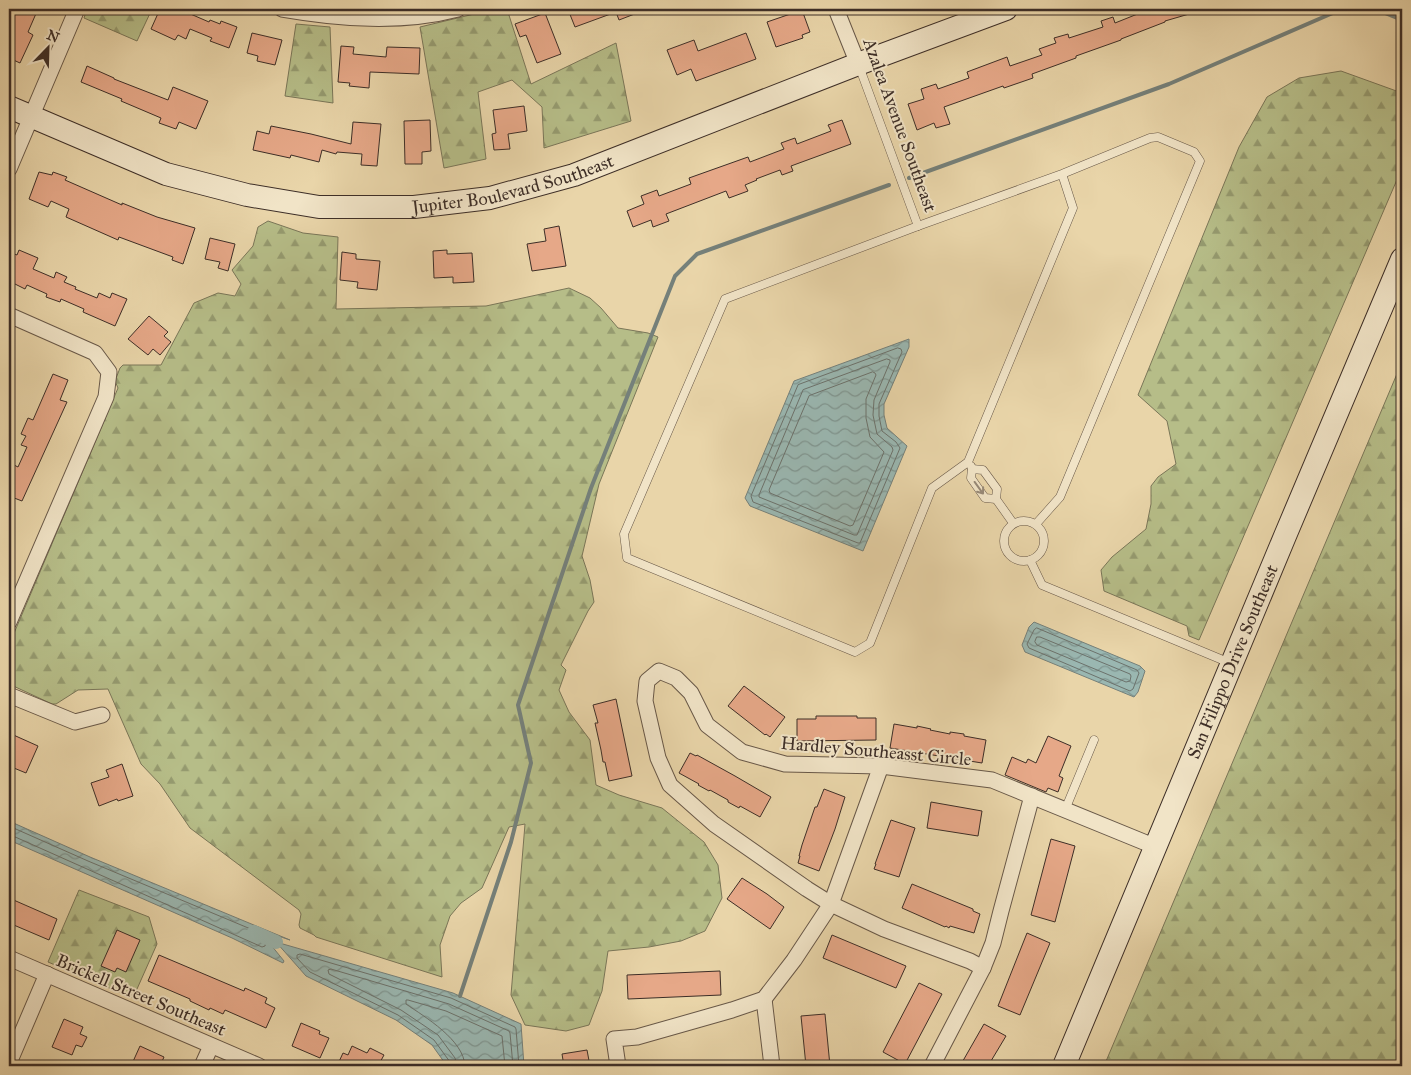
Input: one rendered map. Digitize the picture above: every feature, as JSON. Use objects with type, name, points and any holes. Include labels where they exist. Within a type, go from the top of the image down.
[{"type":"street","points":[[9,169],[77,9]]},
{"type":"street","points":[[283,9],[339,17],[397,18],[444,13],[458,9]]},
{"type":"street","name":"Azalea Avenue Southeast","points":[[836,9],[858,64]]},
{"type":"street","name":"Jupiter Boulevard Southeast","points":[[9,107],[166,174],[247,195],[319,207],[414,207],[490,198],[574,175],[858,64],[1006,9]]},
{"type":"street","name":"San Filippo Drive Southeast","points":[[1064,1066],[1402,259]]},
{"type":"street","points":[[9,315],[95,354],[109,372],[106,396],[9,622]]},
{"type":"street","name":"Hardley Southeasst Circle","points":[[983,968],[970,961],[884,929],[831,904],[714,824],[670,785],[658,758],[647,711],[645,701],[646,681],[659,671],[676,678],[692,693],[707,726],[742,752],[784,764],[881,766],[992,780],[1156,847]]},
{"type":"street","points":[[9,695],[75,722],[102,715]]},
{"type":"street","points":[[618,1066],[614,1039],[638,1037],[764,999],[794,960],[831,904],[881,766]]},
{"type":"street","points":[[932,1066],[983,968],[993,943],[1032,796]]},
{"type":"street","name":"Brickell Street Southeast","points":[[9,958],[259,1066]]},
{"type":"street","points":[[9,1064],[47,974]]},
{"type":"street","points":[[764,999],[772,1066]]},
{"type":"street","points":[[202,1066],[211,1046]]},
{"type":"lane","name":"Azalea Avenue Southeast","points":[[858,64],[918,226]]},
{"type":"lane","points":[[1013,523],[996,499],[997,489],[983,470],[970,466],[932,488],[870,643],[855,652],[627,558],[624,534],[725,299],[1062,174],[1150,138],[1158,137],[1194,152],[1200,161],[1060,497],[1036,524]]},
{"type":"lane","points":[[996,499],[985,498],[971,478],[970,466],[1073,208],[1062,174]]},
{"type":"lane","points":[[1026,520],[1036,524],[1044,537],[1044,543],[1039,555],[1030,560],[1020,561],[1013,558],[1005,548],[1005,534],[1008,528],[1013,523],[1026,520]]},
{"type":"lane","points":[[1030,560],[1042,585],[1232,664]]},
{"type":"lane","points":[[1065,810],[1094,740]]},
{"type":"green space","points":[[87,9],[152,9],[137,41],[84,18]]},
{"type":"green space","points":[[495,9],[507,9],[531,84],[616,43],[631,121],[544,148],[542,107],[512,80],[478,92],[486,159],[444,168],[420,27]]},
{"type":"green space","points":[[296,24],[330,27],[333,103],[285,96]]},
{"type":"green space","points":[[1341,71],[1402,93],[1402,168],[1199,640],[1189,636],[1187,626],[1104,591],[1101,570],[1112,557],[1146,529],[1151,504],[1151,486],[1158,477],[1176,464],[1167,421],[1138,395],[1239,147],[1267,97],[1299,78]]},
{"type":"green space","points":[[268,221],[303,233],[338,237],[336,309],[486,306],[569,288],[590,298],[618,328],[648,333],[658,337],[599,484],[582,556],[590,580],[594,602],[561,665],[566,670],[559,690],[569,712],[590,740],[596,785],[619,795],[662,808],[704,842],[718,865],[722,898],[705,931],[681,941],[649,947],[608,951],[602,991],[589,1025],[566,1031],[525,1025],[511,995],[525,824],[509,827],[482,888],[461,903],[450,916],[440,945],[442,977],[316,937],[300,928],[301,914],[299,910],[190,828],[160,784],[141,764],[108,689],[78,690],[56,704],[52,704],[9,684],[9,645],[118,388],[115,381],[120,368],[123,365],[161,365],[194,303],[218,293],[235,296],[241,284],[232,270],[253,246],[258,227]]},
{"type":"green space","points":[[1402,362],[1402,1066],[1104,1066]]},
{"type":"green space","points":[[79,890],[149,917],[157,944],[133,998],[48,962]]},
{"type":"water","points":[[909,339],[909,347],[884,404],[887,428],[907,446],[863,551],[750,506],[745,498],[794,381]]},
{"type":"water","points":[[1034,622],[1140,666],[1145,671],[1138,692],[1134,697],[1025,652],[1022,645],[1029,627]]},
{"type":"water","points":[[9,821],[90,857],[290,940],[282,937],[271,939],[271,945],[284,961],[283,963],[232,938],[9,840]]},
{"type":"water","points":[[276,942],[453,993],[521,1024],[524,1066],[447,1066],[432,1045],[396,1020],[306,976]]},
{"type":"building","points":[[11,9],[38,9],[28,32],[33,35],[20,63],[9,58],[12,50],[9,48],[9,13]]},
{"type":"building","points":[[160,9],[179,9],[209,22],[210,20],[220,24],[221,21],[237,27],[229,48],[210,41],[212,38],[190,29],[186,39],[178,35],[175,40],[151,29]]},
{"type":"building","points":[[578,9],[645,10],[619,20],[616,12],[575,27],[569,12]]},
{"type":"building","points":[[1145,9],[1195,9],[1196,12],[1165,21],[1121,40],[1076,56],[1076,58],[1032,74],[1033,78],[1004,88],[1003,86],[944,107],[950,124],[936,128],[934,123],[917,130],[908,104],[924,99],[921,89],[936,84],[938,89],[969,78],[967,72],[1007,57],[1010,66],[1042,55],[1039,49],[1056,43],[1054,38],[1068,34],[1069,38],[1103,27],[1101,21],[1113,17],[1115,23],[1145,11]]},
{"type":"building","points":[[802,10],[810,32],[802,35],[803,38],[776,47],[767,22]]},
{"type":"building","points":[[545,13],[561,54],[537,63],[526,35],[520,37],[515,24]]},
{"type":"building","points":[[252,33],[282,40],[275,65],[257,61],[258,56],[247,53]]},
{"type":"building","points":[[746,33],[756,59],[696,81],[691,69],[677,75],[667,50],[694,40],[698,51]]},
{"type":"building","points":[[341,46],[354,47],[353,54],[386,57],[387,47],[420,48],[419,74],[370,72],[369,88],[349,86],[350,83],[338,82]]},
{"type":"building","points":[[87,66],[114,79],[168,100],[173,87],[208,101],[196,129],[179,122],[176,129],[159,123],[161,118],[81,82]]},
{"type":"building","points":[[524,106],[527,131],[508,134],[510,149],[494,150],[492,134],[496,133],[493,110]]},
{"type":"building","points":[[430,120],[431,151],[422,152],[422,164],[405,164],[404,121]]},
{"type":"building","points":[[842,120],[851,144],[791,166],[793,171],[782,175],[780,170],[756,179],[745,185],[748,191],[729,198],[726,191],[666,214],[669,221],[653,227],[651,220],[633,227],[627,211],[644,204],[641,196],[657,190],[659,196],[691,184],[689,178],[748,157],[750,162],[784,149],[781,143],[795,138],[797,144],[831,131],[828,125]]},
{"type":"building","points":[[353,122],[381,124],[377,166],[361,165],[362,154],[337,152],[336,154],[322,150],[319,162],[291,155],[290,158],[253,150],[257,131],[269,134],[271,126],[351,144]]},
{"type":"building","points":[[39,172],[52,175],[53,172],[67,177],[65,180],[122,205],[122,203],[157,217],[195,228],[183,264],[172,260],[173,257],[119,237],[118,240],[66,217],[69,209],[51,201],[48,207],[29,199]]},
{"type":"building","points":[[559,226],[566,266],[532,271],[527,244],[546,241],[544,229]]},
{"type":"building","points":[[210,238],[235,244],[228,271],[218,268],[220,262],[205,259]]},
{"type":"building","points":[[19,250],[38,258],[33,269],[54,278],[56,272],[67,277],[64,282],[76,287],[75,289],[97,298],[99,293],[110,298],[112,293],[127,299],[115,326],[83,312],[84,309],[61,299],[60,302],[46,297],[47,294],[27,285],[25,289],[9,281],[9,252],[17,255]]},
{"type":"building","points":[[447,250],[447,254],[472,253],[474,282],[453,283],[453,277],[434,278],[433,251]]},
{"type":"building","points":[[342,252],[356,254],[356,259],[380,261],[377,290],[357,288],[358,282],[340,280]]},
{"type":"building","points":[[149,316],[168,332],[164,336],[171,342],[160,355],[153,349],[148,355],[128,339]]},
{"type":"building","points":[[53,374],[68,380],[60,400],[67,402],[22,501],[9,496],[9,477],[14,465],[18,467],[27,447],[21,445],[26,436],[21,434],[28,418],[33,420]]},
{"type":"building","points":[[744,686],[785,717],[770,737],[728,706]]},
{"type":"building","points":[[616,699],[632,776],[609,781],[605,762],[603,762],[595,723],[598,723],[593,705]]},
{"type":"building","points":[[816,716],[876,718],[876,740],[797,741],[797,719],[816,719]]},
{"type":"building","points":[[894,724],[917,728],[917,726],[950,734],[950,732],[964,734],[964,736],[986,740],[982,763],[890,748]]},
{"type":"building","points":[[9,733],[38,746],[26,773],[9,766]]},
{"type":"building","points":[[1048,736],[1071,746],[1059,776],[1063,778],[1058,792],[1048,788],[1046,792],[1005,775],[1012,757],[1026,763],[1028,759],[1036,763]]},
{"type":"building","points":[[690,753],[697,755],[771,797],[760,817],[740,806],[739,808],[679,773]]},
{"type":"building","points":[[122,764],[133,796],[118,801],[117,799],[99,806],[91,783],[109,777],[106,770]]},
{"type":"building","points":[[824,789],[845,797],[819,871],[798,863],[815,807],[817,807]]},
{"type":"building","points":[[931,802],[982,811],[978,836],[927,828]]},
{"type":"building","points":[[891,820],[915,828],[899,877],[874,869]]},
{"type":"building","points":[[1051,839],[1075,846],[1055,922],[1031,915]]},
{"type":"building","points":[[742,878],[784,907],[770,929],[727,899]]},
{"type":"building","points":[[912,884],[973,909],[973,911],[980,914],[974,933],[950,926],[949,928],[945,927],[902,908]]},
{"type":"building","points":[[9,898],[57,919],[49,940],[9,923]]},
{"type":"building","points":[[117,930],[140,940],[126,972],[117,968],[115,972],[101,966]]},
{"type":"building","points":[[1027,933],[1050,943],[1020,1015],[998,1006]]},
{"type":"building","points":[[832,935],[906,966],[896,988],[823,958]]},
{"type":"building","points":[[159,955],[244,991],[245,988],[267,998],[265,1003],[275,1008],[266,1028],[225,1010],[223,1014],[210,1008],[209,1010],[190,1001],[190,999],[148,981]]},
{"type":"building","points":[[720,971],[721,995],[628,999],[627,975]]},
{"type":"building","points":[[919,983],[942,994],[905,1064],[883,1052]]},
{"type":"building","points":[[825,1014],[830,1066],[806,1066],[801,1016]]},
{"type":"building","points":[[64,1019],[83,1027],[80,1034],[87,1037],[82,1047],[76,1045],[72,1055],[52,1047]]},
{"type":"building","points":[[301,1023],[320,1031],[319,1034],[329,1038],[320,1058],[292,1046]]},
{"type":"building","points":[[984,1024],[1006,1036],[988,1066],[960,1066]]},
{"type":"building","points":[[140,1046],[164,1057],[160,1066],[131,1066]]},
{"type":"building","points":[[352,1046],[367,1053],[370,1048],[384,1055],[378,1066],[337,1066],[343,1053],[348,1055]]},
{"type":"building","points":[[587,1050],[590,1066],[564,1066],[562,1054]]},
{"type":"waterway","points":[[909,178],[1169,84],[1342,9]]},
{"type":"waterway","points":[[1365,9],[1385,13],[1402,20]]},
{"type":"waterway","points":[[460,996],[511,842],[531,763],[518,705],[591,488],[675,276],[697,254],[889,185]]},
{"type":"waterway","points":[[254,932],[276,942]]}]
